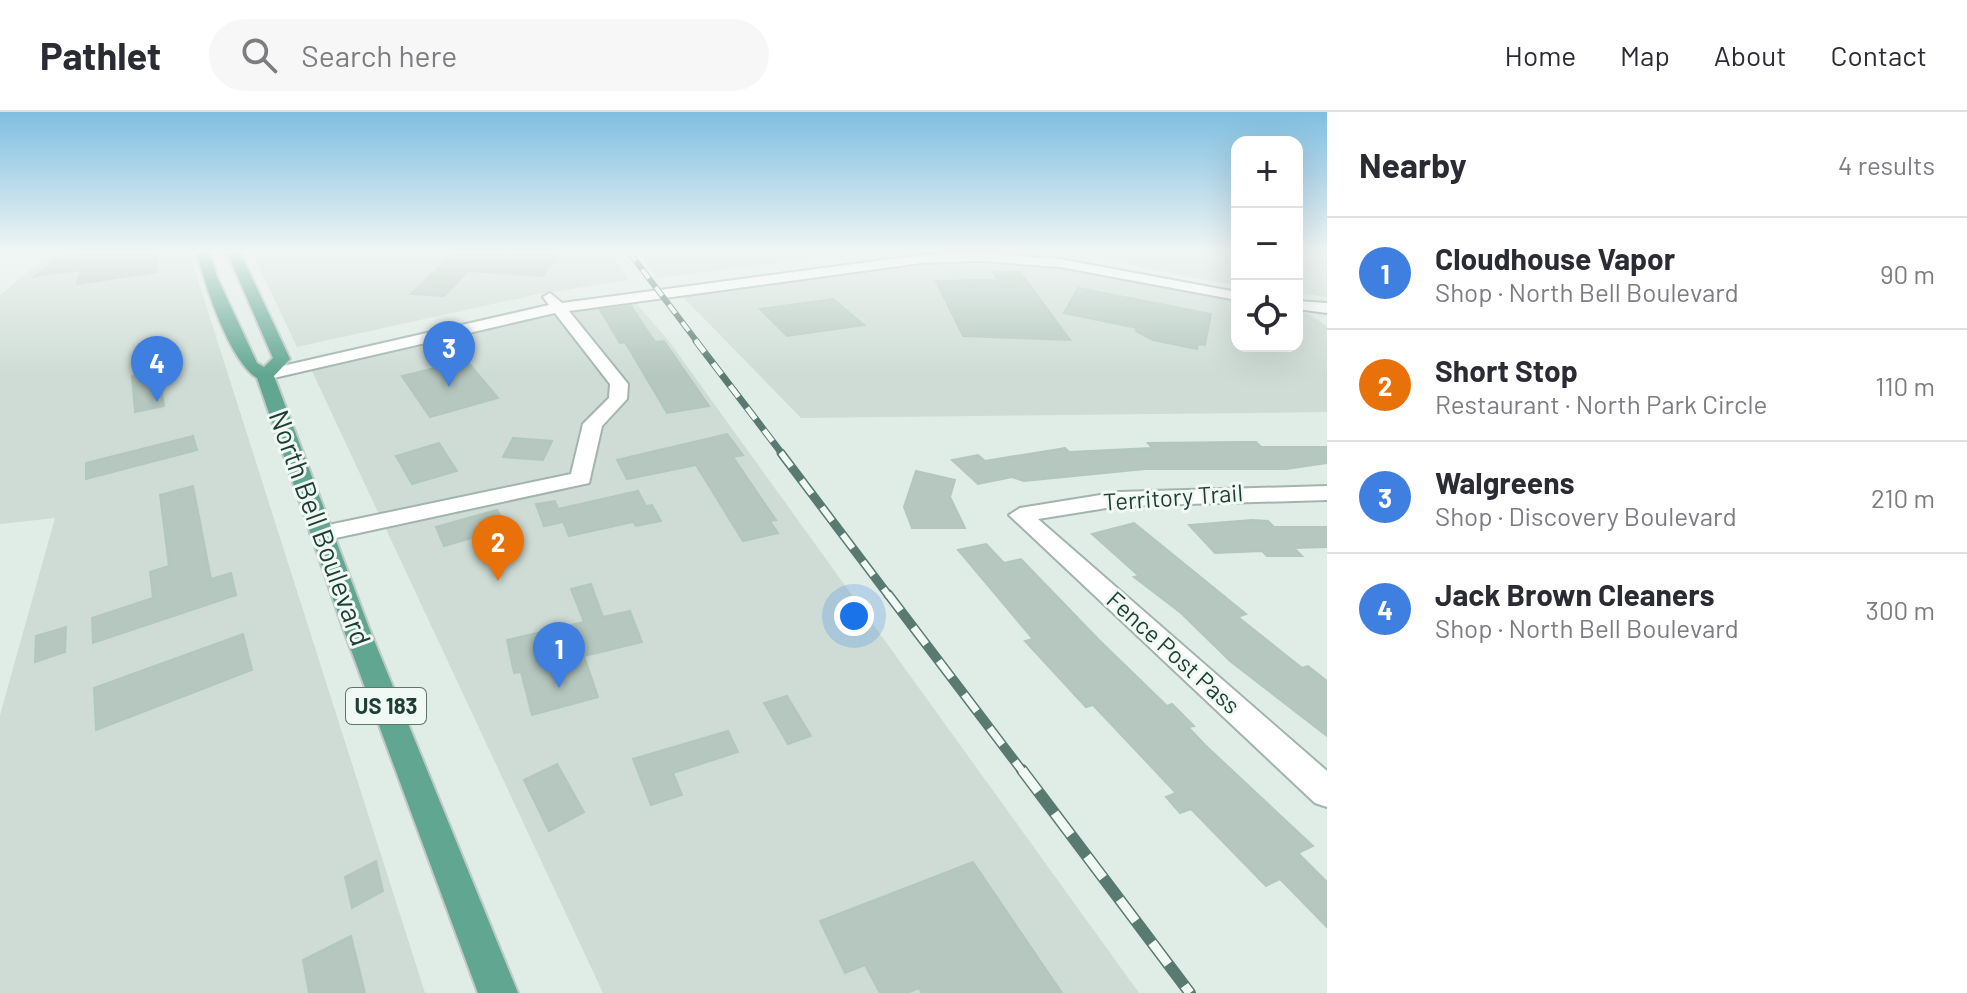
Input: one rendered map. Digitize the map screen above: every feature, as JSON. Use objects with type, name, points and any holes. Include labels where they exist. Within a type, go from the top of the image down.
[{"type":"main road","name":"North Bell Boulevard","points":[[218,293],[258,371],[498,993]]},
{"type":"main road","points":[[252,293],[282,359],[258,371]]},
{"type":"street","points":[[282,359],[553,302],[616,293]]},
{"type":"street","points":[[258,371],[553,302],[629,293]]},
{"type":"street","points":[[1303,297],[1327,299]]},
{"type":"street","points":[[322,533],[581,478],[593,424],[618,399],[619,384],[593,346],[553,302]]},
{"type":"street","points":[[1303,306],[1327,308]]},
{"type":"street","name":"Territory Trail","points":[[1020,515],[1119,499],[1327,493]]},
{"type":"street","name":"Fence Post Pass","points":[[1020,515],[1327,792]]},
{"type":"shaded area","points":[[202,293],[425,993],[0,993],[0,715],[55,518],[0,524],[0,295]]},
{"type":"shaded area","points":[[271,293],[545,293],[539,294],[297,347]]},
{"type":"shaded area","points":[[1190,293],[1231,301],[1231,352],[1303,352],[1303,313],[1327,326],[1327,412],[801,418],[680,294]]},
{"type":"shaded area","points":[[1303,293],[1327,293],[1327,297],[1303,294]]},
{"type":"shaded area","points":[[635,302],[668,340],[1139,993],[603,993],[311,369],[550,316]]},
{"type":"building","points":[[412,293],[447,293],[444,296]]},
{"type":"building","points":[[942,293],[1036,293],[1070,340],[963,336]]},
{"type":"building","points":[[1075,293],[1104,293],[1211,314],[1205,345],[1198,344],[1197,349],[1153,340],[1136,331],[1137,328],[1064,313]]},
{"type":"building","points":[[833,299],[864,325],[787,336],[760,309]]},
{"type":"building","points":[[631,306],[655,342],[664,341],[709,406],[667,413],[625,342],[620,343],[600,310]]},
{"type":"building","points":[[466,360],[498,398],[430,417],[402,376]]},
{"type":"building","points":[[158,370],[164,406],[135,412],[132,376]]},
{"type":"building","points":[[727,434],[743,455],[733,457],[776,520],[770,521],[778,533],[743,541],[696,465],[627,479],[617,460]]},
{"type":"building","points":[[193,436],[197,450],[86,479],[86,463]]},
{"type":"building","points":[[513,438],[552,441],[543,460],[503,457]]},
{"type":"building","points":[[1256,442],[1261,447],[1327,447],[1327,463],[1286,469],[1145,469],[1024,481],[1012,477],[978,484],[952,460],[978,455],[985,461],[1065,448],[1069,452],[1152,448],[1148,443]]},
{"type":"building","points":[[439,443],[457,471],[412,484],[396,456]]},
{"type":"building","points":[[916,471],[955,480],[950,497],[965,528],[912,528],[904,507]]},
{"type":"building","points":[[193,486],[211,579],[231,573],[236,595],[93,643],[92,618],[153,598],[150,572],[169,566],[160,495]]},
{"type":"building","points":[[638,491],[646,506],[652,505],[661,521],[636,526],[633,522],[569,536],[562,519],[563,522],[544,526],[536,504],[555,501],[558,509]]},
{"type":"building","points":[[497,510],[507,528],[444,546],[436,527]]},
{"type":"building","points":[[1268,521],[1274,527],[1327,527],[1327,547],[1294,548],[1302,556],[1267,556],[1262,551],[1215,553],[1189,525]]},
{"type":"building","points":[[1134,523],[1246,614],[1238,617],[1302,668],[1308,666],[1327,681],[1327,736],[1230,661],[1181,613],[1134,577],[1139,576],[1092,534]]},
{"type":"building","points":[[986,544],[1004,563],[1021,559],[1167,706],[1172,704],[1194,726],[1188,727],[1205,745],[1313,846],[1298,853],[1327,882],[1327,927],[1280,879],[1266,886],[1191,809],[1180,813],[1166,797],[1176,793],[1093,705],[1086,707],[1025,641],[1033,639],[958,550]]},
{"type":"building","points":[[591,584],[603,617],[630,611],[642,642],[584,656],[598,697],[532,715],[521,672],[514,673],[507,640],[584,622],[571,589]]},
{"type":"building","points":[[66,627],[65,652],[35,662],[36,636]]},
{"type":"building","points":[[243,634],[252,670],[96,730],[94,688]]},
{"type":"building","points":[[787,696],[811,736],[788,744],[764,703]]},
{"type":"building","points":[[728,731],[738,752],[673,773],[682,795],[651,805],[633,759]]},
{"type":"building","points":[[557,764],[584,812],[549,831],[524,780]]},
{"type":"building","points":[[376,861],[383,891],[352,908],[345,877]]},
{"type":"building","points":[[973,862],[1062,993],[922,993],[919,988],[907,993],[880,993],[865,965],[845,973],[820,921]]},
{"type":"building","points":[[351,936],[365,993],[309,993],[303,960]]},
{"type":"railway","points":[[660,293],[698,343]]},
{"type":"railway","points":[[696,341],[783,455]]},
{"type":"railway","points":[[781,453],[889,596]]},
{"type":"railway","points":[[888,594],[1023,772]]},
{"type":"railway","points":[[1022,770],[1190,993]]},
{"type":"place","name":"Walgreens","points":[[449,387]]},
{"type":"place","name":"Jack Brown Cleaners","points":[[157,402]]},
{"type":"place","name":"Short Stop","points":[[498,581]]},
{"type":"place","name":"Cloudhouse Vapor","points":[[559,688]]}]
